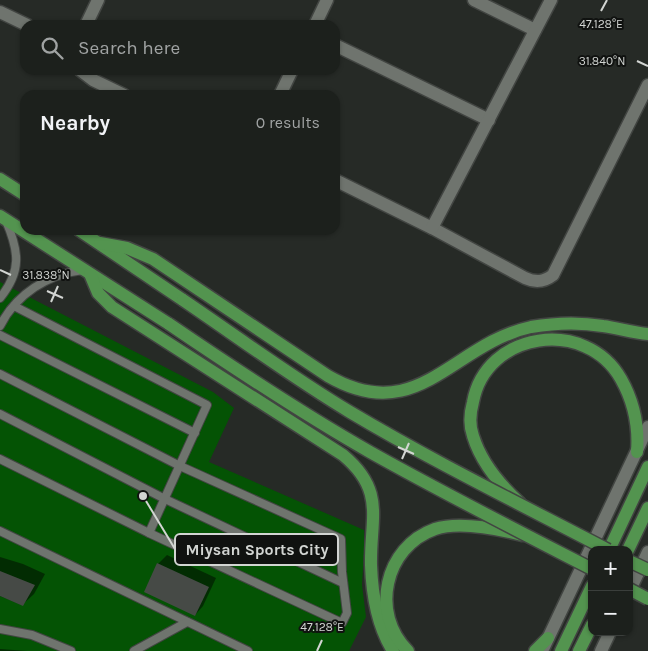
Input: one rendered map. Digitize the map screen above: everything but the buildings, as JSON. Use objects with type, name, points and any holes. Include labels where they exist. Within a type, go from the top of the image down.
[{"type":"main road","points":[[0,179],[20,192]]},
{"type":"main road","points":[[2,218],[20,229]]},
{"type":"main road","points":[[29,235],[168,324],[246,377],[315,419],[428,484],[588,567]]},
{"type":"main road","points":[[88,235],[268,359],[349,411],[417,450],[601,546]]},
{"type":"main road","points":[[100,243],[127,248],[153,259],[341,384],[370,392],[399,392],[414,388],[428,382],[487,345],[507,335],[529,328],[549,325],[588,324],[648,334]]},
{"type":"main road","points":[[87,272],[98,293],[112,307],[343,455],[360,472],[368,487],[373,503],[371,565],[373,588],[380,622],[393,651]]},
{"type":"main road","points":[[522,505],[493,474],[472,435],[471,422],[477,386],[498,358],[520,345],[540,340],[560,340],[579,344],[597,353],[609,364],[619,376],[626,389],[635,414],[636,452]]},
{"type":"main road","points":[[611,546],[648,467]]},
{"type":"main road","points":[[630,546],[648,508]]},
{"type":"main road","points":[[408,651],[392,630],[386,602],[391,572],[407,547],[425,534],[447,526],[494,530],[530,537]]},
{"type":"main road","points":[[633,563],[648,570]]},
{"type":"main road","points":[[561,651],[590,591]]},
{"type":"main road","points":[[631,591],[648,599]]},
{"type":"main road","points":[[579,651],[588,633]]},
{"type":"main road","points":[[535,651],[548,638]]},
{"type":"street","points":[[88,20],[98,0]]},
{"type":"street","points":[[474,0],[535,30]]},
{"type":"street","points":[[432,228],[551,0]]},
{"type":"street","points":[[317,20],[322,2]]},
{"type":"street","points":[[0,12],[20,22]]},
{"type":"street","points":[[340,47],[489,120]]},
{"type":"street","points":[[86,75],[114,90]]},
{"type":"street","points":[[282,90],[290,75]]},
{"type":"street","points":[[340,182],[432,228],[529,280],[539,282],[549,278],[556,269],[648,85]]},
{"type":"street","points":[[542,651],[648,427]]},
{"type":"street","points":[[633,582],[648,552]]},
{"type":"street","points":[[601,651],[608,636]]},
{"type":"lane","points":[[0,297],[10,283],[17,259],[16,248],[2,218]]},
{"type":"lane","points":[[0,326],[14,306],[34,288],[47,280],[70,272],[87,272]]},
{"type":"lane","points":[[14,306],[207,405],[150,533]]},
{"type":"lane","points":[[0,335],[195,432]]},
{"type":"lane","points":[[0,374],[180,466],[341,539],[343,583],[347,613],[342,623],[150,533],[0,459]]},
{"type":"lane","points":[[0,414],[165,499],[343,583]]},
{"type":"lane","points":[[0,531],[248,651]]},
{"type":"lane","points":[[134,651],[187,622]]},
{"type":"lane","points":[[0,629],[32,635],[71,651]]},
{"type":"green space","points":[[0,282],[213,392],[234,408],[209,462],[364,530],[362,585],[366,617],[349,651],[0,651]]},
{"type":"place","name":"Miysan Sports City","points":[[143,496]]}]
